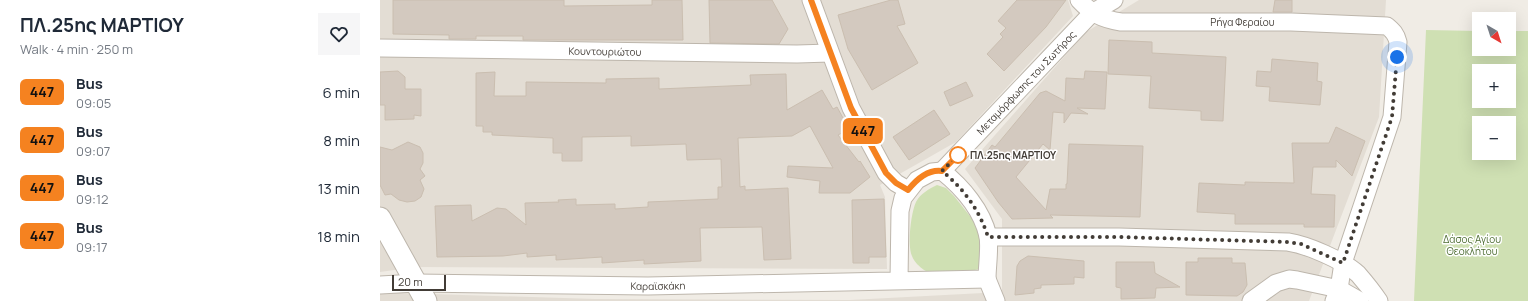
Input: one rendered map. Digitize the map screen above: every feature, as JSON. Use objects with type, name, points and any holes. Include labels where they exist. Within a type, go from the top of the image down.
[{"type":"street","points":[[811,0],[851,108],[886,173],[896,183],[908,190]]},
{"type":"street","points":[[1079,0],[1092,13]]},
{"type":"street","name":"Μεταμόρφωσης του Σωτήρος","points":[[942,171],[1092,13],[1114,0]]},
{"type":"street","name":"Ρήγα Φεραίου","points":[[1092,13],[1121,22],[1298,23],[1387,26],[1393,30],[1398,42],[1392,117],[1343,263]]},
{"type":"street","name":"Κουντουριώτου","points":[[380,48],[797,54],[830,53]]},
{"type":"street","points":[[899,280],[900,211],[903,198],[917,180],[927,174],[942,171],[964,192],[981,219],[988,237],[987,279],[996,301]]},
{"type":"street","points":[[380,218],[421,292]]},
{"type":"street","points":[[988,237],[1119,237],[1288,242],[1301,244],[1343,263],[1357,274],[1379,301]]},
{"type":"street","points":[[1336,295],[1343,263]]},
{"type":"street","name":"Καραϊσκάκη","points":[[380,285],[421,292],[987,279]]},
{"type":"street","points":[[1251,301],[1276,283],[1289,279],[1297,280],[1336,295],[1360,301]]},
{"type":"shaded area","points":[[380,0],[1068,0],[1073,16],[956,142],[880,185],[885,197],[887,269],[416,267],[380,272]]},
{"type":"shaded area","points":[[1139,0],[1386,0],[1379,117],[1309,301],[380,301],[380,294],[399,293],[595,299],[850,300],[1002,292],[1002,219],[965,169],[1086,32]]},
{"type":"green space","name":"Δάσος Αγίου Θεοκλήτου","points":[[1426,30],[1472,31],[1472,56],[1516,56],[1516,31],[1528,31],[1528,301],[1414,301]]},
{"type":"green space","points":[[937,185],[946,188],[954,196],[977,225],[981,233],[979,269],[951,272],[928,272],[924,270],[913,258],[910,237],[914,207],[918,199],[923,194]]},
{"type":"building","points":[[393,0],[564,0],[564,6],[652,5],[652,0],[682,0],[683,40],[523,40],[523,36],[476,36],[476,39],[449,39],[449,35],[393,34]]},
{"type":"building","points":[[709,0],[772,0],[788,29],[779,44],[710,43]]},
{"type":"building","points":[[891,0],[898,0],[905,24],[897,26],[918,63],[872,90],[848,49],[838,15]]},
{"type":"building","points":[[1017,0],[1066,0],[1046,27],[1004,71],[987,54],[1003,37],[1000,34],[1006,28],[998,21]]},
{"type":"building","points":[[1275,0],[1292,0],[1292,12],[1273,12]]},
{"type":"building","points":[[1109,40],[1152,42],[1152,53],[1226,57],[1223,121],[1201,120],[1201,111],[1149,108],[1151,76],[1108,74]]},
{"type":"building","points":[[1272,59],[1318,63],[1317,81],[1322,82],[1320,105],[1269,101],[1270,87],[1256,86],[1257,71],[1271,72]]},
{"type":"building","points":[[398,71],[405,77],[405,89],[421,89],[421,116],[414,115],[414,119],[385,120],[385,105],[380,105],[380,72]]},
{"type":"building","points":[[1085,71],[1107,72],[1105,109],[1077,108],[1088,114],[1071,113],[1064,123],[1064,113],[1053,112],[1050,150],[1043,144],[1016,177],[1046,210],[1050,189],[1066,189],[1069,144],[1143,146],[1140,217],[1050,215],[1053,218],[1012,219],[998,202],[975,168],[992,145],[995,147],[1040,93],[1046,91],[1065,101],[1066,78],[1084,79]]},
{"type":"building","points":[[495,72],[494,96],[526,96],[526,82],[606,83],[606,79],[659,78],[659,89],[751,85],[750,75],[786,74],[787,110],[822,90],[833,109],[837,107],[849,129],[838,135],[859,162],[860,161],[870,177],[850,193],[819,193],[820,181],[787,177],[788,166],[833,168],[810,126],[792,136],[738,138],[740,187],[745,186],[745,190],[788,188],[791,259],[764,260],[762,227],[700,228],[701,261],[644,264],[644,260],[602,263],[602,257],[556,260],[556,255],[527,257],[527,253],[503,256],[437,257],[435,206],[471,205],[472,221],[497,208],[506,209],[526,225],[525,203],[559,202],[558,200],[576,199],[576,205],[615,204],[615,209],[648,207],[648,202],[718,199],[718,187],[722,187],[721,159],[687,160],[686,144],[631,146],[631,136],[582,137],[582,161],[562,161],[562,153],[553,153],[553,138],[492,135],[492,132],[483,132],[483,126],[476,126],[476,73]]},
{"type":"building","points":[[966,82],[973,96],[950,106],[944,92]]},
{"type":"building","points":[[934,110],[950,134],[909,160],[893,137]]},
{"type":"building","points":[[1336,127],[1365,141],[1352,176],[1336,160],[1336,167],[1313,167],[1311,194],[1335,195],[1334,227],[1304,227],[1304,224],[1235,224],[1235,214],[1197,212],[1199,183],[1245,185],[1245,182],[1294,183],[1292,143],[1329,143]]},
{"type":"building","points":[[408,142],[420,147],[423,153],[423,163],[420,169],[425,176],[420,180],[424,189],[421,197],[415,201],[407,202],[399,200],[391,194],[385,195],[380,185],[380,147],[392,150]]},
{"type":"building","points":[[884,199],[886,257],[869,257],[869,263],[853,263],[852,200]]},
{"type":"building","points":[[1028,256],[1084,261],[1084,278],[1074,277],[1074,284],[1041,285],[1041,288],[1034,289],[1034,293],[1015,295],[1017,266],[1020,261]]},
{"type":"building","points":[[1198,258],[1232,258],[1232,263],[1245,263],[1247,285],[1243,292],[1237,296],[1186,295],[1186,262],[1198,262]]},
{"type":"building","points":[[1116,262],[1154,262],[1155,273],[1180,287],[1156,288],[1155,298],[1121,299],[1121,288],[1116,287]]},
{"type":"bus line","name":"447","points":[[811,0],[851,108],[886,173],[896,183],[908,190],[912,184],[927,174],[942,171],[958,155]]},
{"type":"place","name":"ΠΛ.25ης ΜΑΡΤΙΟΥ","points":[[958,155]]},
{"type":"route","points":[[958,155],[942,171],[959,185],[964,192],[981,219],[988,237],[1119,237],[1288,242],[1301,244],[1343,263],[1392,117],[1397,57]]}]
